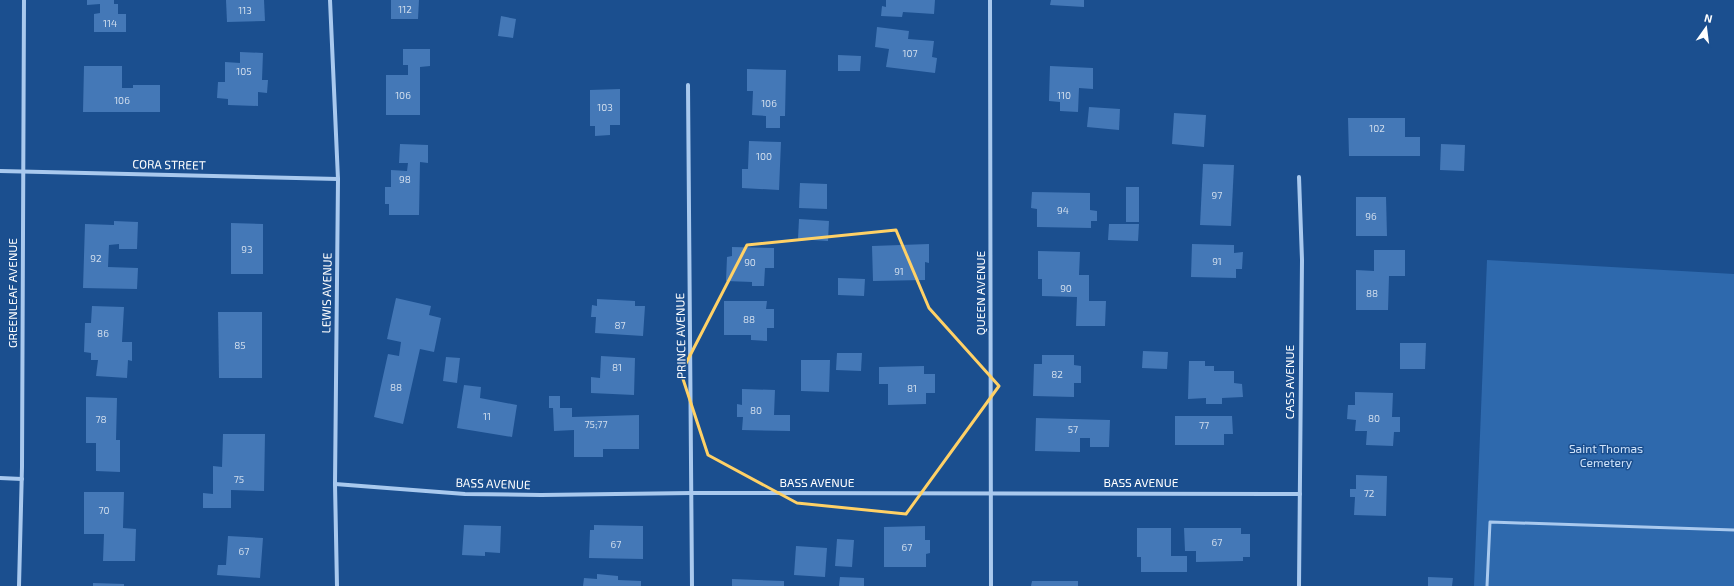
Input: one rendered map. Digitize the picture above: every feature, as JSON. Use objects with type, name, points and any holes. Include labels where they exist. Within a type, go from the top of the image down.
[{"type":"street","name":"GREENLEAF AVENUE","points":[[19,586],[22,479],[24,0]]},
{"type":"street","name":"LEWIS AVENUE","points":[[330,0],[338,179],[335,484],[337,586]]},
{"type":"street","name":"QUEEN AVENUE","points":[[990,0],[991,586]]},
{"type":"street","name":"PRINCE AVENUE","points":[[688,85],[692,586]]},
{"type":"street","name":"CORA STREET","points":[[0,171],[338,179]]},
{"type":"street","name":"CASS AVENUE","points":[[1299,177],[1302,253],[1300,586]]},
{"type":"street","points":[[0,478],[22,479]]},
{"type":"street","name":"BASS AVENUE","points":[[335,484],[465,494],[541,496],[692,493],[991,492],[1300,494]]},
{"type":"lane","points":[[1487,586],[1490,522],[1734,530]]},
{"type":"highlighted area","points":[[896,230],[929,308],[999,386],[906,514],[797,503],[708,455],[681,373],[747,245]]},
{"type":"green space","name":"Saint Thomas Cemetery","points":[[1487,260],[1734,274],[1734,586],[1474,586]]},
{"type":"building","points":[[87,0],[114,0],[114,4],[118,4],[118,14],[126,14],[126,32],[94,32],[94,14],[100,13],[100,4],[87,5]]},
{"type":"building","points":[[226,0],[264,0],[265,21],[227,22]]},
{"type":"building","points":[[391,0],[419,0],[418,19],[391,19]]},
{"type":"building","points":[[886,0],[935,0],[934,14],[903,12],[902,17],[881,16],[882,6],[886,7]]},
{"type":"building","points":[[1051,0],[1084,0],[1084,7],[1050,5]]},
{"type":"building","points":[[501,16],[516,19],[513,38],[498,36]]},
{"type":"building","points":[[877,27],[909,31],[908,39],[934,41],[932,57],[937,58],[935,73],[886,67],[889,49],[875,47]]},
{"type":"building","points":[[403,49],[430,49],[430,66],[420,67],[420,115],[386,115],[386,75],[408,75],[408,65],[403,65]]},
{"type":"building","points":[[240,52],[263,53],[262,80],[268,80],[267,93],[258,92],[258,106],[228,105],[228,99],[217,98],[218,82],[225,82],[225,62],[240,63]]},
{"type":"building","points":[[838,55],[861,56],[860,71],[838,71]]},
{"type":"building","points":[[84,66],[122,66],[122,88],[133,88],[133,85],[160,85],[160,112],[83,112]]},
{"type":"building","points":[[1050,66],[1093,68],[1093,89],[1079,88],[1078,112],[1060,111],[1060,102],[1049,101]]},
{"type":"building","points":[[747,69],[786,70],[785,116],[780,116],[780,128],[766,128],[766,116],[752,115],[753,91],[747,91]]},
{"type":"building","points":[[620,89],[620,125],[610,125],[610,135],[595,136],[595,126],[590,126],[590,90]]},
{"type":"building","points":[[1089,107],[1120,109],[1119,130],[1087,127]]},
{"type":"building","points":[[1174,113],[1206,115],[1204,147],[1172,144]]},
{"type":"building","points":[[1348,118],[1405,118],[1405,137],[1420,137],[1420,156],[1349,156]]},
{"type":"building","points":[[749,141],[781,142],[779,190],[742,188],[742,169],[748,169]]},
{"type":"building","points":[[400,144],[428,145],[428,163],[420,162],[419,215],[389,215],[389,204],[385,204],[385,187],[391,187],[391,170],[407,171],[408,163],[399,163]]},
{"type":"building","points":[[1441,144],[1465,145],[1464,171],[1440,170]]},
{"type":"building","points":[[1203,164],[1234,165],[1231,226],[1200,225]]},
{"type":"building","points":[[800,183],[827,184],[827,209],[799,208]]},
{"type":"building","points":[[1126,187],[1139,187],[1139,222],[1126,222]]},
{"type":"building","points":[[1032,192],[1090,193],[1090,210],[1097,211],[1097,221],[1091,221],[1091,228],[1037,227],[1037,209],[1031,208]]},
{"type":"building","points":[[1356,197],[1386,197],[1387,236],[1356,236]]},
{"type":"building","points":[[799,219],[829,221],[828,241],[798,239]]},
{"type":"building","points":[[114,221],[138,222],[137,249],[119,249],[119,244],[109,245],[108,267],[138,268],[137,289],[83,288],[85,224],[114,225]]},
{"type":"building","points":[[231,223],[263,224],[263,274],[231,274]]},
{"type":"building","points":[[1109,224],[1139,224],[1138,241],[1108,240]]},
{"type":"building","points":[[929,244],[929,263],[925,262],[925,280],[873,281],[872,246]]},
{"type":"building","points":[[1192,244],[1234,245],[1234,253],[1243,252],[1242,269],[1236,269],[1236,278],[1191,277]]},
{"type":"building","points":[[732,247],[774,248],[774,268],[765,268],[764,286],[752,286],[752,282],[726,281],[727,257],[732,256]]},
{"type":"building","points":[[1374,250],[1405,250],[1405,276],[1389,276],[1388,310],[1356,310],[1356,270],[1374,271]]},
{"type":"building","points":[[1038,251],[1080,252],[1079,275],[1089,275],[1089,301],[1106,301],[1105,326],[1076,326],[1077,297],[1042,296],[1042,279],[1038,279]]},
{"type":"building","points":[[838,278],[865,279],[864,296],[838,295]]},
{"type":"building","points":[[396,298],[431,306],[429,315],[441,318],[434,352],[420,349],[403,424],[374,417],[388,354],[399,356],[401,342],[387,339]]},
{"type":"building","points":[[597,299],[635,301],[635,306],[645,306],[643,336],[595,333],[596,317],[591,317],[592,305],[597,306]]},
{"type":"building","points":[[724,301],[767,301],[766,309],[774,309],[774,328],[767,328],[767,341],[751,340],[751,335],[724,335]]},
{"type":"building","points":[[92,306],[124,307],[122,342],[132,342],[132,361],[128,360],[127,378],[96,376],[98,360],[91,360],[91,353],[84,352],[85,323],[91,323]]},
{"type":"building","points":[[218,312],[262,312],[262,378],[219,378]]},
{"type":"building","points":[[1400,343],[1426,343],[1425,369],[1400,369]]},
{"type":"building","points":[[1143,351],[1168,352],[1167,369],[1142,368]]},
{"type":"building","points":[[837,353],[862,353],[861,371],[836,370]]},
{"type":"building","points":[[1042,355],[1074,355],[1074,365],[1081,366],[1081,383],[1074,383],[1074,397],[1033,396],[1034,364],[1042,364]]},
{"type":"building","points":[[601,356],[635,358],[634,395],[591,393],[591,377],[600,378]]},
{"type":"building","points":[[446,357],[460,358],[457,383],[443,381]]},
{"type":"building","points":[[801,360],[830,360],[829,392],[801,391]]},
{"type":"building","points":[[1189,361],[1205,361],[1205,366],[1214,366],[1214,371],[1234,371],[1234,383],[1242,384],[1243,397],[1222,398],[1222,404],[1206,404],[1206,398],[1188,399]]},
{"type":"building","points":[[924,366],[924,374],[935,374],[935,393],[926,393],[926,404],[888,405],[888,384],[879,384],[879,367]]},
{"type":"building","points":[[464,385],[481,387],[480,398],[517,405],[512,437],[457,428]]},
{"type":"building","points":[[742,389],[775,390],[774,415],[790,415],[790,431],[742,430],[743,417],[737,417],[737,404],[742,405]]},
{"type":"building","points":[[1355,392],[1393,393],[1392,417],[1400,417],[1400,432],[1394,432],[1393,446],[1366,445],[1367,431],[1355,431],[1356,420],[1347,419],[1348,405],[1355,405]]},
{"type":"building","points":[[549,396],[560,396],[560,408],[572,408],[572,417],[639,415],[639,449],[603,449],[603,457],[574,457],[574,430],[554,431],[553,408],[549,408]]},
{"type":"building","points":[[86,397],[117,398],[116,440],[120,440],[120,472],[96,471],[96,443],[86,443]]},
{"type":"building","points":[[1175,416],[1232,416],[1233,434],[1224,434],[1224,445],[1175,445]]},
{"type":"building","points":[[1036,418],[1110,420],[1109,447],[1090,447],[1090,438],[1080,438],[1080,452],[1035,451]]},
{"type":"building","points":[[223,434],[265,434],[264,491],[231,490],[231,508],[203,508],[203,493],[213,494],[213,466],[222,467]]},
{"type":"building","points":[[1356,475],[1387,476],[1386,516],[1354,515],[1355,497],[1350,497],[1350,489],[1356,489]]},
{"type":"building","points":[[84,492],[124,492],[123,528],[136,529],[135,561],[103,561],[104,534],[84,534]]},
{"type":"building","points":[[464,525],[501,526],[500,553],[485,552],[485,556],[462,555]]},
{"type":"building","points":[[594,525],[643,526],[643,559],[589,558],[590,530],[594,530]]},
{"type":"building","points":[[925,526],[925,540],[930,540],[930,553],[926,554],[926,567],[884,567],[884,527]]},
{"type":"building","points":[[1137,528],[1171,528],[1171,556],[1187,556],[1187,572],[1141,572],[1141,557],[1137,557]]},
{"type":"building","points":[[1184,528],[1241,528],[1241,534],[1250,534],[1250,557],[1243,557],[1243,561],[1196,562],[1196,551],[1185,551]]},
{"type":"building","points":[[228,536],[263,538],[260,578],[217,575],[218,565],[226,565]]},
{"type":"building","points":[[837,539],[854,540],[852,567],[835,566]]},
{"type":"building","points":[[796,546],[827,548],[825,577],[794,575]]},
{"type":"building","points":[[597,574],[618,576],[618,580],[641,581],[641,586],[583,586],[584,578],[597,579]]},
{"type":"building","points":[[840,577],[864,578],[864,586],[839,586]]},
{"type":"building","points":[[1428,577],[1453,578],[1452,586],[1428,586]]},
{"type":"building","points":[[732,579],[784,581],[784,586],[732,586]]},
{"type":"building","points":[[1032,581],[1078,581],[1078,586],[1031,586]]},
{"type":"building","points":[[93,583],[124,584],[124,586],[93,586]]}]
